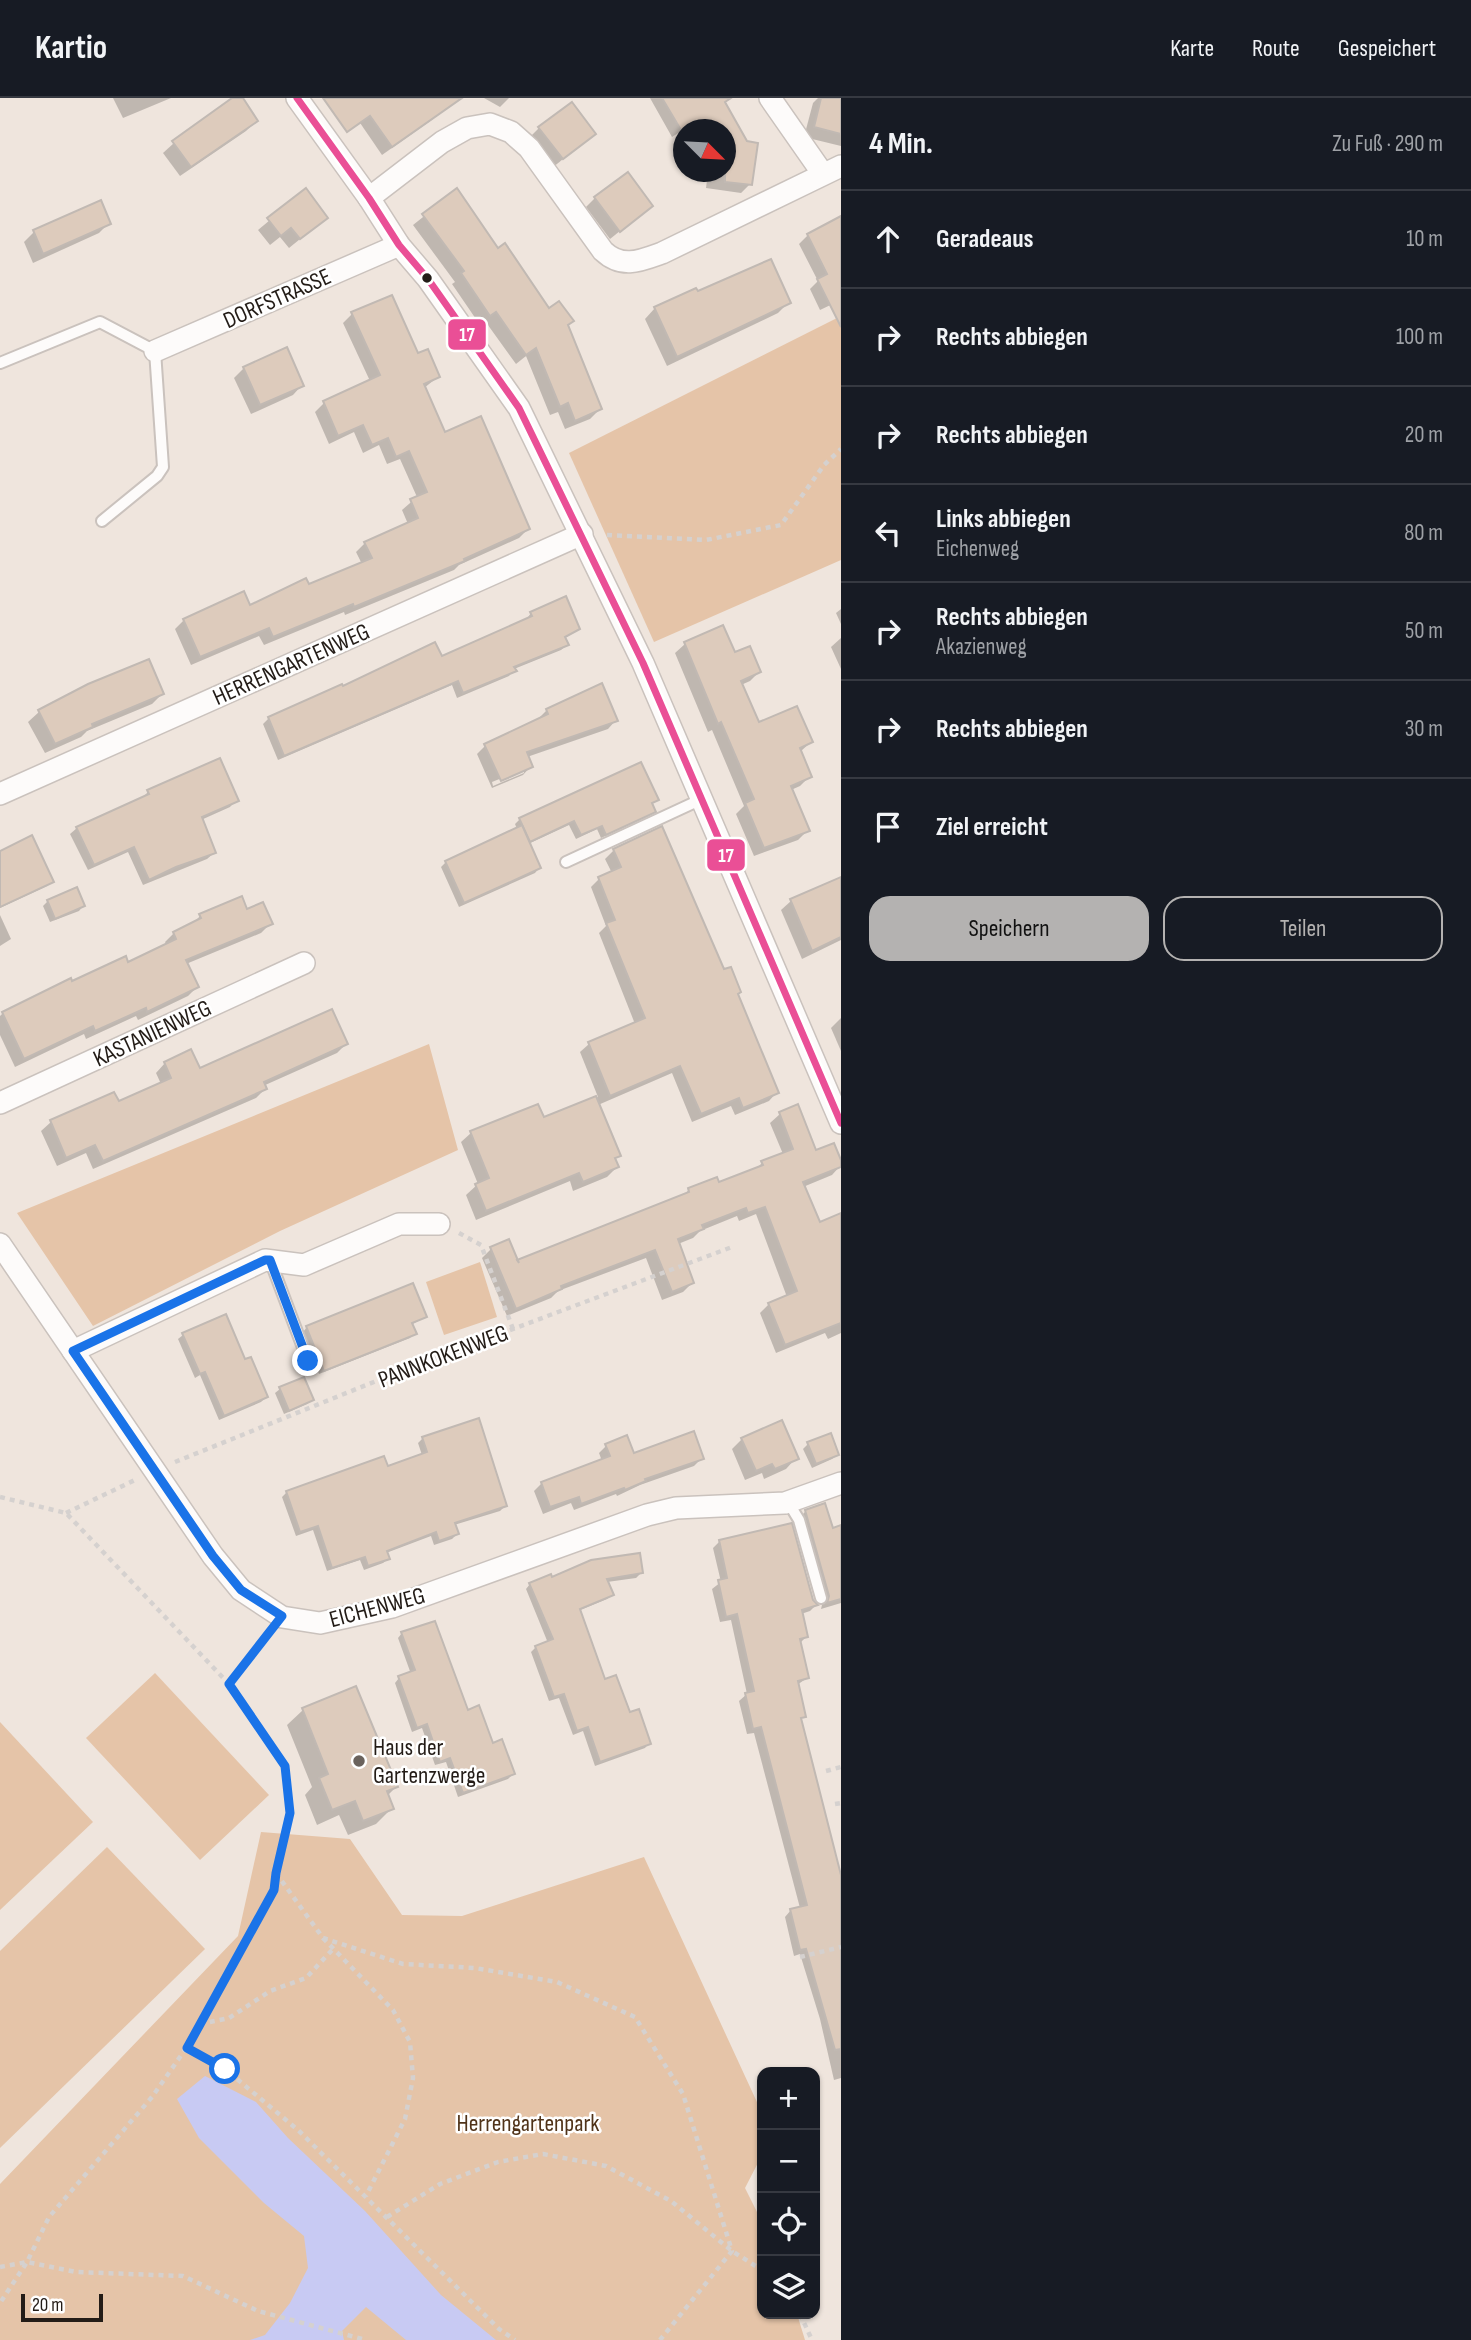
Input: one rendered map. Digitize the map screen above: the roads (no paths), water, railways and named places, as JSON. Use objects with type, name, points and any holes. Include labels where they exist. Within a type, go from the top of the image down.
[{"type":"street","points":[[369,198],[442,142],[467,128],[490,124],[511,132],[529,148],[610,258],[621,263],[637,262],[662,253],[832,170],[770,98]]},
{"type":"street","points":[[301,99],[399,245],[428,279],[519,408],[643,663],[841,1123]]},
{"type":"street","name":"DORFSTRASSE","points":[[155,351],[399,245]]},
{"type":"street","name":"HERRENGARTENWEG","points":[[0,794],[582,534]]},
{"type":"street","name":"KASTANIENWEG","points":[[0,1103],[304,963]]},
{"type":"street","points":[[73,1351],[265,1260],[304,1265],[399,1224],[439,1224]]},
{"type":"street","name":"EICHENWEG","points":[[0,1244],[213,1556],[241,1590],[282,1616],[320,1623],[392,1606],[656,1512],[676,1508],[788,1502],[841,1483]]},
{"type":"lane","points":[[0,363],[100,322],[155,351],[163,467],[102,521]]},
{"type":"lane","points":[[566,862],[702,799]]},
{"type":"lane","points":[[270,1260],[308,1361]]},
{"type":"lane","points":[[788,1502],[799,1520],[821,1598]]},
{"type":"water","points":[[205,2076],[256,2102],[288,2138],[365,2211],[441,2295],[496,2340],[406,2340],[366,2307],[342,2331],[344,2340],[250,2340],[265,2335],[290,2303],[308,2268],[304,2236],[264,2203],[199,2138],[177,2099]]},
{"type":"place","name":"Haus der Gartenzwerge","points":[[359,1761]]},
{"type":"park label","name":"Herrengartenpark","points":[[528,2123]]}]
